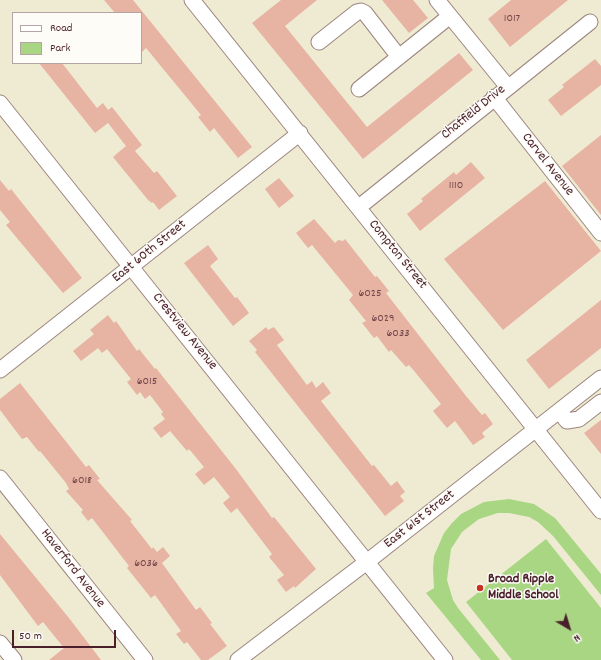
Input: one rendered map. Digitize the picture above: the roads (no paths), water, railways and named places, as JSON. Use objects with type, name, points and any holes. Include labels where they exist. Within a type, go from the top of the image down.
[{"type":"street","name":"Compton Street","points":[[192,0],[359,206],[601,511]]},
{"type":"street","points":[[437,0],[507,86]]},
{"type":"street","points":[[319,42],[357,12],[361,11],[365,13],[399,56]]},
{"type":"street","points":[[359,89],[450,16]]},
{"type":"street","name":"Chatfield Drive","points":[[359,206],[507,86],[590,22]]},
{"type":"street","name":"Carvel Avenue","points":[[494,97],[601,233]]},
{"type":"street","name":"Crestview Avenue","points":[[0,103],[446,660]]},
{"type":"street","name":"East 60th Street","points":[[0,370],[300,133]]},
{"type":"street","name":"East 61st Street","points":[[238,660],[368,561],[601,378]]},
{"type":"street","points":[[559,411],[567,421],[580,419],[601,402]]},
{"type":"street","name":"Haverford Avenue","points":[[0,478],[145,660]]},
{"type":"street","points":[[0,643],[14,660]]},
{"type":"place","name":"Broad Ripple Middle School","points":[[480,588]]}]
